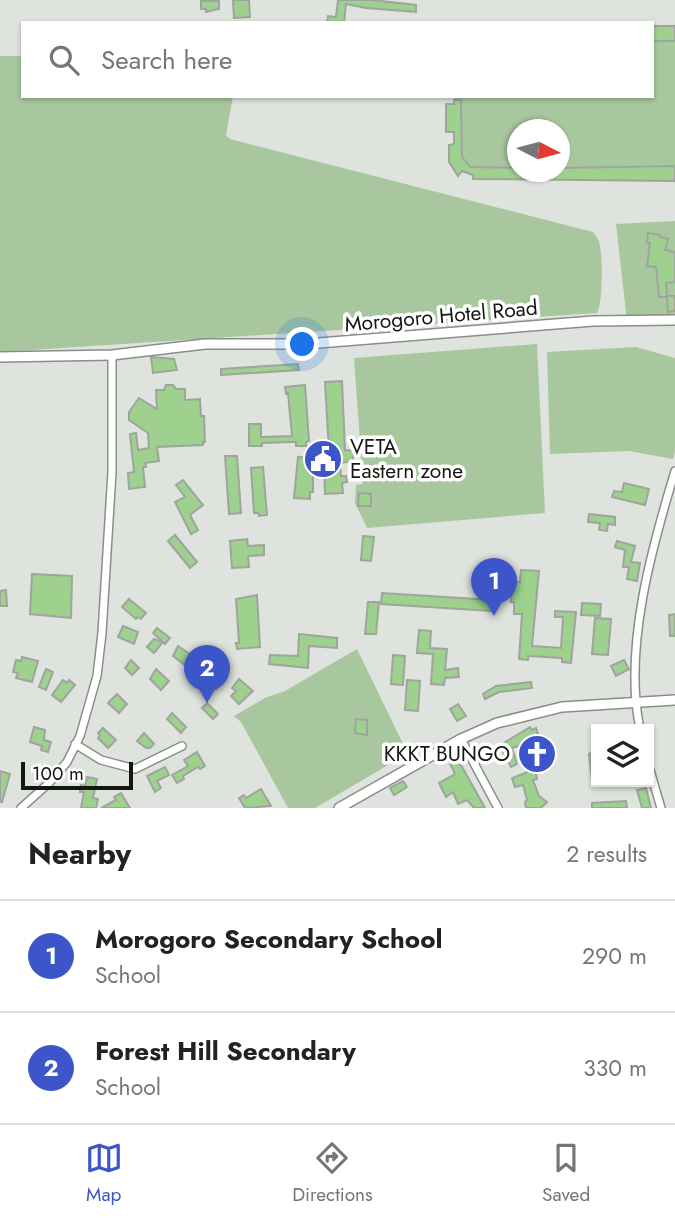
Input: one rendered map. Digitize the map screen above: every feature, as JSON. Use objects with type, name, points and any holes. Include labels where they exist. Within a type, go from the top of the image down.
[{"type":"street","name":"Morogoro Hotel Road","points":[[0,357],[113,355],[205,344],[306,344],[593,321],[675,320]]},
{"type":"street","points":[[21,808],[67,762],[80,736],[90,704],[101,652],[112,472],[113,355]]},
{"type":"street","points":[[639,724],[635,701],[638,636],[645,583],[675,471]]},
{"type":"street","points":[[339,808],[461,739],[497,723],[546,709],[675,700]]},
{"type":"street","points":[[461,739],[498,808]]},
{"type":"street","points":[[75,744],[101,760],[135,769],[182,746]]},
{"type":"street","points":[[654,783],[662,808]]},
{"type":"green space","points":[[654,26],[675,26],[675,181],[570,180],[570,119],[507,119],[507,179],[492,179],[492,176],[487,179],[473,179],[473,175],[462,171],[458,176],[449,162],[454,160],[454,98],[654,98]]},
{"type":"green space","points":[[0,56],[21,56],[21,98],[233,98],[226,135],[230,139],[593,232],[599,241],[601,289],[597,313],[0,352]]},
{"type":"green space","points":[[675,221],[675,319],[627,321],[616,224]]},
{"type":"green space","points":[[537,344],[545,513],[367,528],[355,503],[356,485],[363,484],[354,358]]},
{"type":"green space","points":[[636,347],[675,358],[673,459],[629,451],[550,454],[547,352]]},
{"type":"green space","points":[[357,649],[406,750],[405,755],[315,808],[288,808],[241,722],[234,716],[265,698],[285,691]]},
{"type":"building","points":[[233,0],[249,0],[250,17],[234,18]]},
{"type":"building","points":[[338,0],[372,0],[416,5],[416,12],[346,4],[344,21],[327,21],[328,16],[336,17]]},
{"type":"building","points":[[201,1],[219,1],[219,9],[206,12],[206,9],[201,9]]},
{"type":"building","points":[[654,26],[675,26],[675,41],[654,41]]},
{"type":"building","points":[[454,100],[461,100],[462,157],[470,167],[507,168],[507,179],[473,179],[473,175],[462,171],[458,176],[449,162],[449,145],[454,144],[454,132],[446,132],[446,104],[454,104]]},
{"type":"building","points":[[675,166],[675,181],[570,180],[570,168]]},
{"type":"building","points":[[648,233],[668,239],[665,250],[675,252],[675,282],[666,283],[667,296],[675,296],[675,311],[668,312],[667,297],[659,297],[656,267],[647,266],[650,243],[647,242]]},
{"type":"building","points":[[151,357],[174,359],[177,370],[153,373]]},
{"type":"building","points":[[298,364],[299,370],[221,375],[221,369]]},
{"type":"building","points":[[342,381],[345,450],[354,451],[353,461],[340,463],[341,476],[346,476],[347,482],[342,483],[343,493],[325,494],[324,462],[327,462],[329,451],[325,382]]},
{"type":"building","points":[[166,385],[185,389],[185,400],[200,399],[205,442],[203,445],[157,447],[159,461],[145,463],[146,467],[143,467],[145,487],[129,489],[128,473],[134,472],[130,434],[136,433],[138,450],[149,448],[148,433],[129,420],[129,412],[139,398],[157,409],[156,390],[164,390]]},
{"type":"building","points":[[305,385],[309,441],[306,446],[296,446],[296,442],[292,442],[249,446],[249,424],[261,424],[261,437],[292,436],[288,393],[286,394],[285,387]]},
{"type":"building","points":[[225,456],[237,456],[241,513],[229,514]]},
{"type":"building","points":[[298,457],[313,458],[313,492],[310,492],[310,499],[294,498]]},
{"type":"building","points":[[263,467],[267,515],[259,516],[254,513],[251,468]]},
{"type":"building","points":[[183,480],[203,505],[190,515],[198,530],[191,534],[175,502],[185,497],[176,485]]},
{"type":"building","points":[[624,483],[649,489],[645,505],[612,497],[614,491],[622,492]]},
{"type":"building","points":[[359,493],[371,494],[371,506],[358,506]]},
{"type":"building","points":[[589,514],[615,517],[615,525],[608,524],[607,531],[599,530],[600,523],[588,522]]},
{"type":"building","points":[[175,535],[197,562],[190,568],[168,541]]},
{"type":"building","points":[[363,536],[374,537],[371,561],[361,560]]},
{"type":"building","points":[[247,539],[248,546],[264,545],[264,555],[248,556],[249,567],[232,568],[230,541]]},
{"type":"building","points":[[617,541],[635,546],[631,562],[640,563],[637,581],[627,579],[629,567],[623,567],[625,550],[615,547]]},
{"type":"building","points":[[521,570],[539,571],[532,646],[561,648],[563,617],[555,617],[555,611],[576,612],[571,663],[562,662],[562,658],[528,656],[528,660],[519,659],[522,614],[514,614],[512,590],[507,589],[508,581],[520,582]]},
{"type":"building","points":[[32,574],[72,576],[71,618],[30,614]]},
{"type":"building","points":[[6,590],[7,606],[0,606],[0,591]]},
{"type":"building","points":[[382,593],[492,600],[491,611],[381,604]]},
{"type":"building","points":[[257,595],[260,647],[237,649],[236,643],[239,643],[236,599]]},
{"type":"building","points":[[129,599],[146,613],[141,619],[136,619],[122,607]]},
{"type":"building","points":[[368,602],[379,602],[376,634],[365,634]]},
{"type":"building","points":[[582,603],[601,604],[600,616],[581,615]]},
{"type":"building","points":[[675,614],[675,636],[670,636],[669,615]]},
{"type":"building","points":[[595,618],[611,619],[608,655],[592,654]]},
{"type":"building","points":[[123,626],[138,632],[134,644],[118,637]]},
{"type":"building","points":[[157,628],[170,638],[165,644],[153,633]]},
{"type":"building","points":[[419,630],[431,631],[430,648],[447,649],[445,670],[458,668],[459,677],[445,678],[444,685],[431,684],[433,654],[417,653]]},
{"type":"building","points":[[299,634],[337,638],[337,648],[309,646],[308,668],[269,664],[270,655],[298,656]]},
{"type":"building","points":[[154,639],[163,642],[154,653],[147,647]]},
{"type":"building","points":[[178,646],[193,656],[186,666],[173,656]]},
{"type":"building","points":[[393,655],[405,656],[403,685],[391,684]]},
{"type":"building","points":[[22,657],[38,661],[32,682],[16,678],[18,673],[13,672],[16,660],[21,661]]},
{"type":"building","points":[[131,660],[139,668],[132,675],[125,668]]},
{"type":"building","points":[[624,660],[629,669],[616,676],[611,666]]},
{"type":"building","points":[[46,669],[53,672],[46,690],[39,687]]},
{"type":"building","points":[[156,669],[169,681],[161,690],[150,679]]},
{"type":"building","points":[[209,670],[225,680],[216,689],[203,680]]},
{"type":"building","points":[[239,679],[253,691],[239,704],[231,696],[236,691],[232,688]]},
{"type":"building","points":[[63,680],[67,683],[69,680],[75,685],[61,702],[52,695]]},
{"type":"building","points":[[407,680],[420,681],[418,711],[405,710]]},
{"type":"building","points":[[531,682],[532,688],[499,692],[485,699],[483,694],[496,686]]},
{"type":"building","points":[[117,694],[127,704],[119,713],[108,703]]},
{"type":"building","points":[[207,703],[218,714],[213,719],[202,708]]},
{"type":"building","points":[[458,704],[466,716],[457,721],[450,709]]},
{"type":"building","points":[[172,713],[186,727],[181,733],[167,719]]},
{"type":"building","points":[[356,719],[367,720],[367,735],[355,733]]},
{"type":"building","points":[[34,727],[45,730],[44,740],[51,742],[48,752],[41,750],[42,746],[30,742]]},
{"type":"building","points":[[530,727],[532,730],[536,728],[540,739],[512,748],[517,764],[511,767],[502,744]]},
{"type":"building","points":[[103,728],[116,740],[108,748],[98,738],[98,733]]},
{"type":"building","points":[[144,733],[154,744],[150,748],[137,741]]},
{"type":"building","points":[[459,748],[461,753],[456,756],[485,808],[474,808],[467,800],[458,804],[453,792],[446,797],[439,783],[455,774],[447,757]]},
{"type":"building","points":[[197,752],[205,766],[183,776],[184,779],[177,783],[172,775],[188,766],[184,760]]},
{"type":"building","points":[[165,767],[169,775],[157,781],[161,788],[155,792],[147,776]]},
{"type":"building","points":[[535,769],[537,779],[533,780],[539,796],[547,802],[541,808],[526,808],[523,785],[515,787],[512,778]]},
{"type":"building","points":[[0,771],[10,774],[2,802],[0,802]]},
{"type":"building","points":[[87,777],[97,779],[93,798],[98,799],[96,808],[81,808],[84,792],[80,792],[81,785],[85,786]]},
{"type":"building","points":[[403,781],[407,787],[394,795],[390,788]]},
{"type":"building","points":[[646,788],[651,808],[642,808],[637,790]]},
{"type":"building","points":[[261,789],[271,806],[245,808],[239,798],[244,795],[246,798]]},
{"type":"building","points":[[121,793],[130,808],[101,808],[116,800],[114,797]]},
{"type":"building","points":[[626,801],[627,808],[592,808],[592,803]]},
{"type":"place","name":"VETA Eastern zone","points":[[323,459]]},
{"type":"place","name":"Morogoro Secondary School","points":[[494,616]]},
{"type":"place","name":"Forest Hill Secondary","points":[[207,703]]},
{"type":"place","name":"KKKT BUNGO","points":[[537,754]]}]
